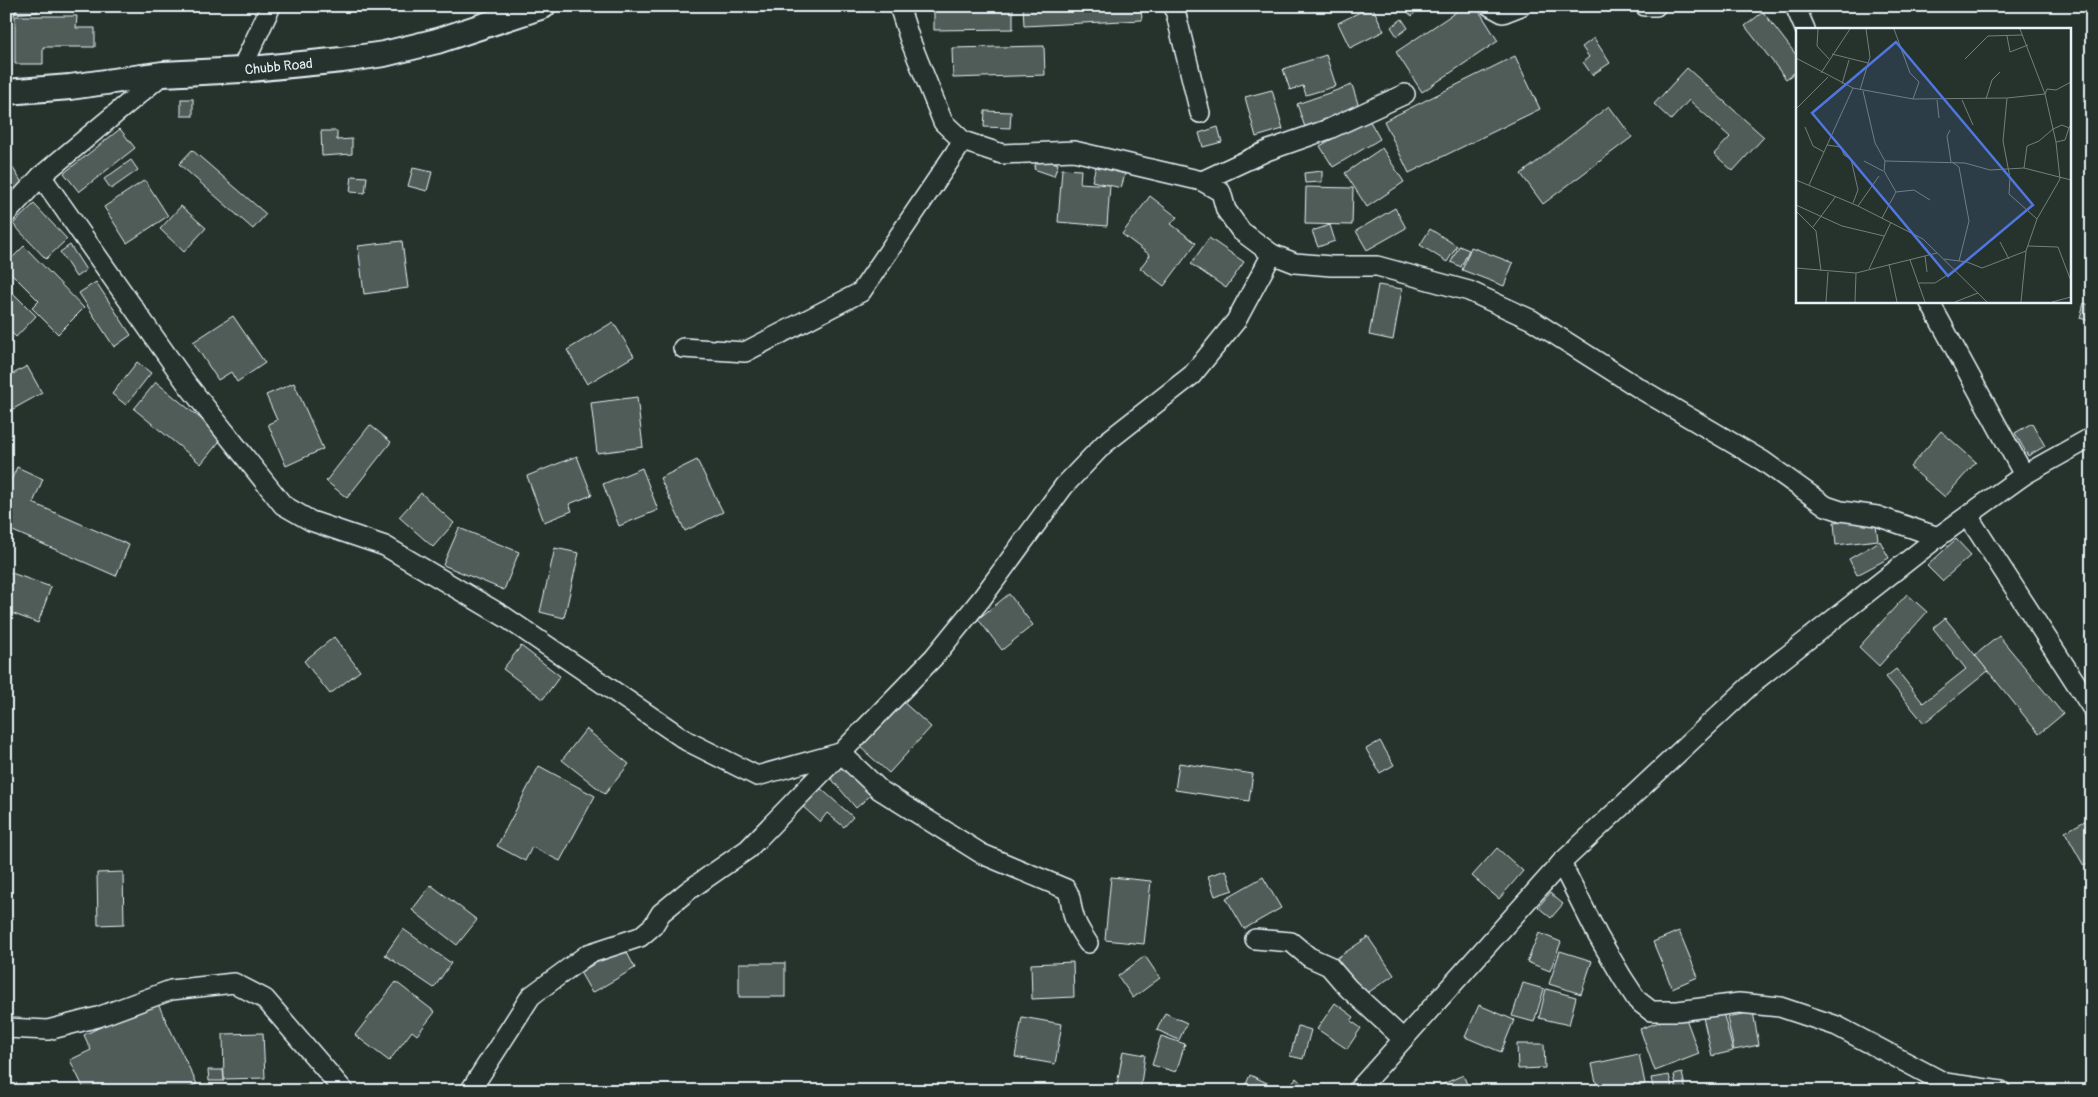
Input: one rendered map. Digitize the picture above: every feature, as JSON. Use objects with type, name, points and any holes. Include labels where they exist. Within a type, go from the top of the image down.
[{"type":"street","points":[[241,70],[271,6]]},
{"type":"street","name":"Chubb Road","points":[[6,92],[70,87],[163,74],[241,70],[384,54],[437,41],[543,6]]},
{"type":"street","points":[[899,6],[910,40],[943,122],[963,141],[1002,154],[1074,151],[1202,181],[1221,192],[1226,210],[1241,231],[1272,254],[1295,263],[1331,266],[1377,266],[1470,291],[1532,320],[1639,388],[1763,461],[1826,506],[1842,511],[1877,516],[1938,537]]},
{"type":"street","points":[[1174,6],[1200,113]]},
{"type":"street","points":[[1490,6],[1502,12],[1521,6]]},
{"type":"street","points":[[1645,6],[1656,6]]},
{"type":"street","points":[[1795,6],[1804,28]]},
{"type":"street","points":[[6,214],[41,176],[163,74]]},
{"type":"street","points":[[1202,181],[1269,150],[1329,129],[1406,94]]},
{"type":"street","points":[[683,348],[745,352],[861,292],[963,141]]},
{"type":"street","points":[[41,176],[187,384],[283,505],[310,521],[385,546],[505,617],[687,741],[757,776],[841,752]]},
{"type":"street","points":[[470,1091],[531,996],[588,954],[640,937],[653,926],[661,913],[689,890],[748,849],[934,657],[982,598],[1064,486],[1104,444],[1192,375],[1236,321],[1272,254]]},
{"type":"street","points":[[1930,302],[2024,475]]},
{"type":"street","points":[[1357,1091],[1561,863],[1755,682],[1938,537],[2024,475],[2092,437]]},
{"type":"street","points":[[1968,516],[2092,708]]},
{"type":"street","points":[[841,752],[880,790],[982,854],[1066,889],[1070,895],[1072,913],[1088,943]]},
{"type":"street","points":[[1561,863],[1598,936],[1622,977],[1637,1000],[1651,1011],[1739,1003],[1780,1007],[1837,1026],[1945,1083],[2001,1091]]},
{"type":"street","points":[[1255,938],[1291,942],[1309,957],[1330,966],[1348,988],[1403,1039]]},
{"type":"street","points":[[6,1028],[48,1030],[98,1017],[171,990],[234,984],[265,999],[344,1091]]},
{"type":"building","points":[[11,6],[37,6],[38,12],[11,14]]},
{"type":"building","points":[[934,6],[1013,6],[1013,29],[934,30]]},
{"type":"building","points":[[1023,6],[1141,6],[1142,20],[1024,26]]},
{"type":"building","points":[[1372,6],[1384,31],[1350,48],[1338,23]]},
{"type":"building","points":[[1400,6],[1421,6],[1412,16]]},
{"type":"building","points":[[1465,6],[1476,6],[1498,41],[1422,92],[1396,52]]},
{"type":"building","points":[[1763,12],[1796,55],[1796,72],[1786,79],[1745,26]]},
{"type":"building","points":[[15,16],[77,16],[76,28],[95,28],[95,47],[43,47],[43,64],[15,64]]},
{"type":"building","points":[[1402,19],[1408,28],[1397,36],[1391,27]]},
{"type":"building","points":[[1594,38],[1610,63],[1592,75],[1583,62],[1589,57],[1582,47]]},
{"type":"building","points":[[1044,46],[1045,75],[953,78],[952,48]]},
{"type":"building","points":[[1326,55],[1336,86],[1306,95],[1303,86],[1290,90],[1283,69]]},
{"type":"building","points":[[1515,56],[1540,109],[1409,173],[1384,121]]},
{"type":"building","points":[[1687,68],[1764,137],[1733,171],[1714,154],[1730,137],[1689,100],[1671,120],[1654,104]]},
{"type":"building","points":[[1352,85],[1360,110],[1307,133],[1297,104]]},
{"type":"building","points":[[1272,90],[1283,129],[1256,137],[1245,97]]},
{"type":"building","points":[[181,99],[193,99],[193,116],[181,116]]},
{"type":"building","points":[[1609,106],[1632,137],[1543,204],[1521,174]]},
{"type":"building","points":[[985,111],[1011,112],[1010,128],[984,127]]},
{"type":"building","points":[[1368,118],[1380,139],[1333,167],[1320,146]]},
{"type":"building","points":[[1218,127],[1222,142],[1203,147],[1199,133]]},
{"type":"building","points":[[120,129],[135,148],[79,192],[64,173]]},
{"type":"building","points":[[321,131],[337,131],[337,140],[352,139],[352,154],[322,156]]},
{"type":"building","points":[[1382,148],[1404,182],[1367,207],[1345,173]]},
{"type":"building","points":[[192,150],[266,214],[253,229],[179,164]]},
{"type":"building","points":[[1038,157],[1058,164],[1054,176],[1034,169]]},
{"type":"building","points":[[8,160],[24,186],[6,197],[6,162]]},
{"type":"building","points":[[131,160],[138,170],[111,189],[104,179]]},
{"type":"building","points":[[1096,166],[1125,174],[1121,188],[1092,181]]},
{"type":"building","points":[[413,168],[432,172],[427,191],[408,186]]},
{"type":"building","points":[[1062,169],[1081,170],[1080,183],[1110,185],[1107,226],[1058,222]]},
{"type":"building","points":[[1322,171],[1322,182],[1305,183],[1304,173]]},
{"type":"building","points":[[352,176],[367,177],[365,193],[350,192]]},
{"type":"building","points":[[145,180],[168,216],[127,243],[104,207]]},
{"type":"building","points":[[1306,187],[1353,188],[1352,225],[1305,224]]},
{"type":"building","points":[[1150,196],[1177,217],[1171,224],[1196,243],[1164,286],[1140,268],[1150,255],[1122,234]]},
{"type":"building","points":[[34,204],[67,239],[46,259],[13,224]]},
{"type":"building","points":[[181,206],[206,228],[184,252],[160,229]]},
{"type":"building","points":[[1395,208],[1406,228],[1367,250],[1356,231]]},
{"type":"building","points":[[1330,225],[1335,241],[1318,247],[1312,231]]},
{"type":"building","points":[[1430,229],[1457,246],[1447,262],[1420,245]]},
{"type":"building","points":[[1209,238],[1244,262],[1226,288],[1191,264]]},
{"type":"building","points":[[402,241],[408,288],[364,294],[358,246]]},
{"type":"building","points":[[70,245],[86,270],[76,277],[60,252]]},
{"type":"building","points":[[24,246],[84,308],[58,334],[32,308],[39,301],[6,268],[6,264]]},
{"type":"building","points":[[1459,246],[1469,250],[1461,267],[1451,262]]},
{"type":"building","points":[[1471,247],[1513,263],[1504,286],[1462,270]]},
{"type":"building","points":[[96,282],[131,335],[114,347],[79,293]]},
{"type":"building","points":[[1378,285],[1402,289],[1393,340],[1369,335]]},
{"type":"building","points":[[8,288],[36,316],[16,337],[6,327],[6,289]]},
{"type":"building","points":[[2084,303],[2092,306],[2092,322],[2080,318]]},
{"type":"building","points":[[233,316],[265,363],[237,382],[231,372],[218,380],[193,342]]},
{"type":"building","points":[[613,322],[634,356],[587,384],[567,350]]},
{"type":"building","points":[[137,362],[151,373],[126,405],[112,394]]},
{"type":"building","points":[[27,366],[42,393],[6,413],[6,378]]},
{"type":"building","points":[[156,382],[223,437],[201,464],[134,409]]},
{"type":"building","points":[[294,383],[323,449],[286,466],[268,424],[277,420],[266,395]]},
{"type":"building","points":[[637,397],[643,447],[597,453],[591,403]]},
{"type":"building","points":[[2032,423],[2045,446],[2028,456],[2015,433]]},
{"type":"building","points":[[370,425],[391,442],[347,498],[326,481]]},
{"type":"building","points":[[1941,431],[1976,462],[1945,497],[1910,467]]},
{"type":"building","points":[[577,456],[592,495],[569,504],[572,511],[544,522],[527,476]]},
{"type":"building","points":[[697,460],[723,512],[685,531],[660,478]]},
{"type":"building","points":[[17,467],[43,479],[33,503],[129,545],[116,576],[6,528],[6,492]]},
{"type":"building","points":[[642,468],[658,510],[619,526],[603,484]]},
{"type":"building","points":[[421,493],[454,523],[433,547],[399,517]]},
{"type":"building","points":[[1875,518],[1878,540],[1836,545],[1834,522]]},
{"type":"building","points":[[459,528],[519,552],[504,590],[443,565]]},
{"type":"building","points":[[1956,539],[1971,555],[1942,581],[1927,566]]},
{"type":"building","points":[[1880,541],[1889,558],[1857,575],[1849,559]]},
{"type":"building","points":[[555,548],[579,553],[564,618],[540,612]]},
{"type":"building","points":[[6,571],[51,587],[38,623],[6,611]]},
{"type":"building","points":[[1009,594],[1033,625],[1002,650],[978,619]]},
{"type":"building","points":[[1907,594],[1927,612],[1879,666],[1859,647]]},
{"type":"building","points":[[1945,618],[1988,671],[1924,723],[1886,677],[1896,669],[1923,703],[1966,669],[1933,628]]},
{"type":"building","points":[[1999,636],[2063,714],[2039,734],[1975,655]]},
{"type":"building","points":[[334,637],[360,671],[330,694],[304,661]]},
{"type":"building","points":[[521,646],[560,676],[543,699],[503,669]]},
{"type":"building","points":[[902,701],[931,727],[889,773],[860,747]]},
{"type":"building","points":[[586,729],[629,764],[605,794],[562,760]]},
{"type":"building","points":[[1380,741],[1394,765],[1380,773],[1366,749]]},
{"type":"building","points":[[844,763],[871,795],[856,808],[829,776]]},
{"type":"building","points":[[1179,763],[1253,774],[1249,801],[1175,790]]},
{"type":"building","points":[[539,766],[595,796],[560,861],[532,847],[525,861],[497,846]]},
{"type":"building","points":[[818,786],[853,817],[844,827],[827,813],[820,822],[801,805]]},
{"type":"building","points":[[2092,817],[2092,862],[2084,866],[2065,832]]},
{"type":"building","points":[[1497,848],[1523,871],[1499,899],[1472,876]]},
{"type":"building","points":[[1226,870],[1233,890],[1215,896],[1208,876]]},
{"type":"building","points":[[123,872],[124,924],[98,925],[97,873]]},
{"type":"building","points":[[1111,877],[1151,881],[1144,944],[1105,940]]},
{"type":"building","points":[[1263,877],[1281,908],[1244,929],[1226,898]]},
{"type":"building","points":[[431,885],[477,920],[457,945],[412,910]]},
{"type":"building","points":[[1550,893],[1563,904],[1551,918],[1538,907]]},
{"type":"building","points":[[403,929],[451,963],[434,988],[385,955]]},
{"type":"building","points":[[1679,931],[1698,977],[1672,988],[1653,942]]},
{"type":"building","points":[[1539,933],[1561,942],[1550,971],[1527,962]]},
{"type":"building","points":[[1368,937],[1394,975],[1363,996],[1337,958]]},
{"type":"building","points":[[624,947],[635,968],[592,993],[580,972]]},
{"type":"building","points":[[1560,951],[1592,961],[1581,994],[1549,984]]},
{"type":"building","points":[[1145,956],[1160,978],[1133,998],[1118,976]]},
{"type":"building","points":[[1073,962],[1074,997],[1032,999],[1031,964]]},
{"type":"building","points":[[739,963],[785,963],[785,997],[739,997]]},
{"type":"building","points":[[396,982],[435,1012],[417,1035],[412,1031],[389,1061],[355,1035]]},
{"type":"building","points":[[1523,983],[1544,989],[1534,1022],[1512,1016]]},
{"type":"building","points":[[1546,989],[1576,997],[1569,1025],[1539,1018]]},
{"type":"building","points":[[156,1000],[197,1084],[182,1091],[85,1091],[70,1060],[91,1050],[84,1035]]},
{"type":"building","points":[[1335,1003],[1354,1017],[1351,1021],[1361,1028],[1347,1049],[1317,1029]]},
{"type":"building","points":[[1479,1005],[1514,1020],[1501,1052],[1465,1037]]},
{"type":"building","points":[[1722,1008],[1733,1051],[1712,1056],[1702,1013]]},
{"type":"building","points":[[1753,1012],[1759,1045],[1734,1050],[1727,1017]]},
{"type":"building","points":[[1165,1013],[1187,1023],[1179,1040],[1157,1030]]},
{"type":"building","points":[[1684,1013],[1699,1054],[1655,1071],[1640,1029]]},
{"type":"building","points":[[1022,1017],[1062,1024],[1055,1064],[1015,1057]]},
{"type":"building","points":[[1298,1026],[1311,1030],[1303,1059],[1290,1056]]},
{"type":"building","points":[[263,1033],[265,1078],[224,1079],[223,1034]]},
{"type":"building","points":[[1161,1036],[1185,1044],[1176,1072],[1152,1065]]},
{"type":"building","points":[[1517,1044],[1544,1044],[1545,1068],[1518,1069]]},
{"type":"building","points":[[1123,1051],[1145,1055],[1140,1091],[1116,1091]]},
{"type":"building","points":[[1639,1054],[1645,1084],[1613,1091],[1598,1091],[1592,1064]]},
{"type":"building","points":[[208,1070],[223,1070],[224,1081],[209,1081]]},
{"type":"building","points":[[1682,1073],[1686,1091],[1677,1091],[1674,1075]]},
{"type":"building","points":[[1250,1075],[1280,1089],[1279,1091],[1243,1091]]},
{"type":"building","points":[[1463,1075],[1470,1091],[1441,1091],[1439,1086]]},
{"type":"building","points":[[1669,1075],[1673,1091],[1654,1091],[1651,1078]]},
{"type":"building","points":[[1296,1078],[1310,1091],[1285,1091]]}]
